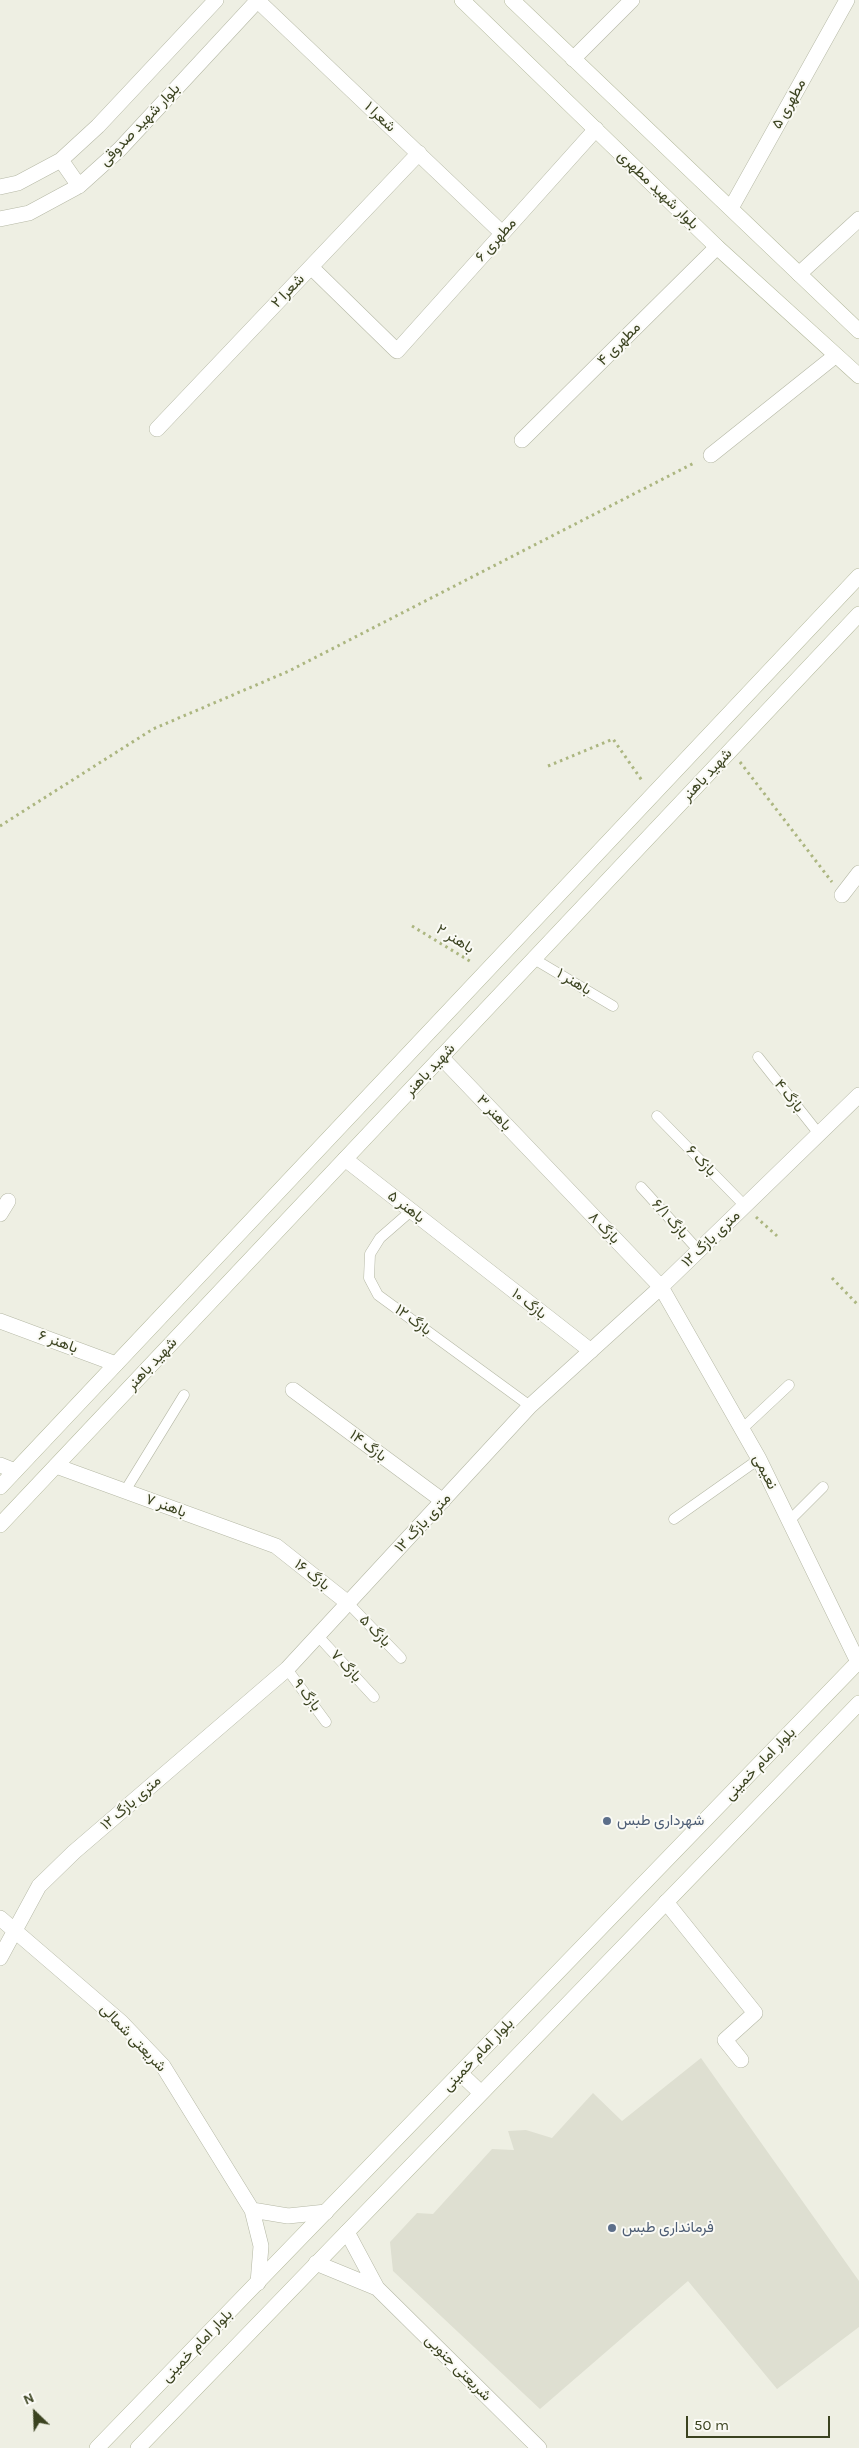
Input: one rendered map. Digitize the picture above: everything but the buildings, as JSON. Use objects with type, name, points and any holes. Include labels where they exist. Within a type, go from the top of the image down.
[{"type":"street","name":"بلوار شهید صدوقی","points":[[0,188],[18,183],[61,160],[98,126],[216,0]]},
{"type":"street","name":"بلوار شهید صدوقی","points":[[0,219],[29,213],[79,186],[120,149],[258,0]]},
{"type":"street","name":"شعرا ۱","points":[[258,0],[502,233]]},
{"type":"street","name":"بلوار شهید مطهری","points":[[462,0],[717,247],[859,376]]},
{"type":"street","points":[[512,0],[859,331]]},
{"type":"street","points":[[574,59],[632,0]]},
{"type":"street","name":"مطهری ۵","points":[[731,208],[846,0]]},
{"type":"street","name":"مطهری ۶","points":[[311,267],[396,351],[596,130]]},
{"type":"street","name":"شعرا ۲","points":[[157,429],[419,153]]},
{"type":"street","points":[[61,160],[79,186]]},
{"type":"street","points":[[800,274],[859,219]]},
{"type":"street","name":"مطهری ۴","points":[[522,440],[717,247]]},
{"type":"street","points":[[711,455],[835,356]]},
{"type":"street","name":"شهید باهنر","points":[[0,1487],[859,576]]},
{"type":"street","name":"شهید باهنر","points":[[0,1525],[859,614]]},
{"type":"street","points":[[842,895],[859,873]]},
{"type":"street","name":"باهنر ۳","points":[[422,1039],[547,1168]]},
{"type":"street","name":"۱۲ متری بازگ","points":[[0,1958],[40,1886],[74,1852],[287,1669],[530,1406],[661,1287],[859,1095]]},
{"type":"street","name":"باهنر ۵","points":[[345,1159],[468,1256]]},
{"type":"street","name":"بازگ ۸","points":[[547,1168],[661,1287]]},
{"type":"street","points":[[0,1214],[8,1201]]},
{"type":"street","name":"بازگ ۱۰","points":[[468,1256],[591,1351]]},
{"type":"street","name":"نعیمی","points":[[661,1287],[760,1459],[858,1662]]},
{"type":"street","name":"باهنر ۶","points":[[0,1321],[116,1364]]},
{"type":"street","name":"بازگ ۱۴","points":[[293,1390],[443,1501]]},
{"type":"street","points":[[0,1465],[15,1471]]},
{"type":"street","name":"باهنر ۷","points":[[56,1466],[276,1546]]},
{"type":"street","name":"بازگ ۱۶","points":[[276,1546],[348,1603]]},
{"type":"street","name":"بلوار امام خمینی","points":[[98,2448],[858,1662]]},
{"type":"street","name":"بلوار امام خمینی","points":[[138,2448],[859,1703]]},
{"type":"street","points":[[666,1902],[755,2013],[725,2040],[741,2060]]},
{"type":"street","name":"شریعتی شمالی","points":[[0,1918],[122,2022],[163,2066],[252,2210],[261,2246],[258,2282]]},
{"type":"street","points":[[460,2073],[481,2093]]},
{"type":"street","points":[[252,2210],[288,2216],[326,2212]]},
{"type":"street","points":[[347,2232],[378,2288]]},
{"type":"street","points":[[316,2264],[378,2288]]},
{"type":"street","name":"شریعتی جنوبی","points":[[378,2288],[539,2448]]},
{"type":"lane","name":"باهنر ۱","points":[[534,958],[613,1006]]},
{"type":"lane","name":"بازگ ۴","points":[[758,1057],[819,1134]]},
{"type":"lane","name":"بازک ۶","points":[[656,1116],[745,1206]]},
{"type":"lane","name":"بازگ ۶/۱","points":[[641,1187],[698,1251]]},
{"type":"lane","name":"بازگ ۱۲","points":[[411,1211],[380,1238],[370,1254],[369,1278],[378,1295],[530,1406]]},
{"type":"lane","points":[[742,1429],[789,1384]]},
{"type":"lane","points":[[125,1491],[184,1395]]},
{"type":"lane","points":[[674,1519],[760,1459]]},
{"type":"lane","points":[[789,1521],[824,1487]]},
{"type":"lane","name":"بازگ ۵","points":[[348,1603],[401,1658]]},
{"type":"lane","name":"بازگ ۷","points":[[318,1636],[374,1697]]},
{"type":"lane","name":"بازگ ۹","points":[[287,1669],[326,1722]]},
{"type":"path","points":[[0,826],[153,729],[289,671],[711,455]]},
{"type":"path","points":[[548,766],[613,739],[652,795]]},
{"type":"path","points":[[731,750],[842,895]]},
{"type":"path","name":"باهنر ۲","points":[[412,926],[486,972]]},
{"type":"path","points":[[745,1206],[777,1236]]},
{"type":"path","points":[[832,1278],[859,1306]]},
{"type":"shaded area","name":"فرمانداری طبس","points":[[701,2058],[859,2281],[859,2327],[777,2389],[688,2281],[540,2409],[393,2271],[390,2242],[417,2213],[433,2214],[492,2149],[514,2150],[508,2131],[526,2130],[552,2138],[593,2093],[622,2121]]},
{"type":"place","name":"شهرداری طبس","points":[[607,1821]]},
{"type":"place","name":"فرمانداری طبس","points":[[612,2228]]}]
